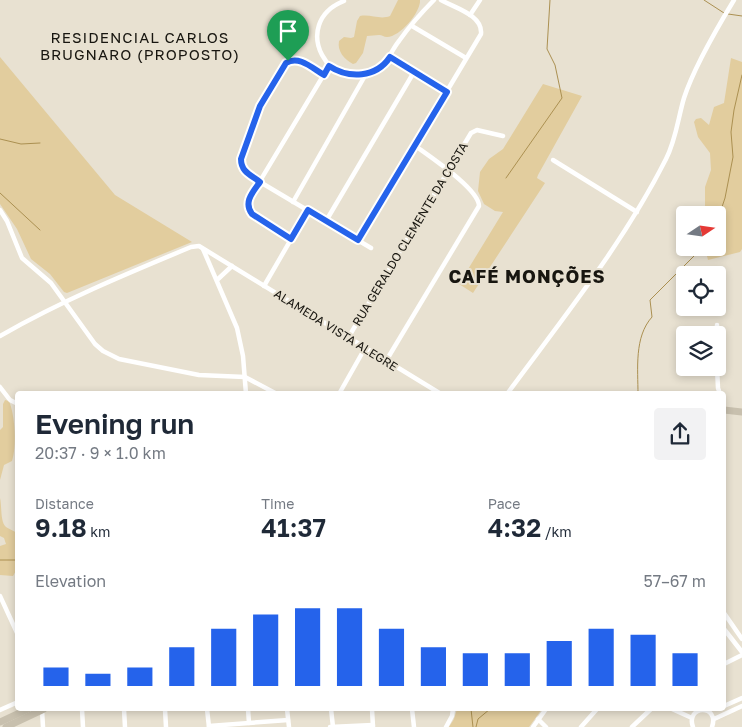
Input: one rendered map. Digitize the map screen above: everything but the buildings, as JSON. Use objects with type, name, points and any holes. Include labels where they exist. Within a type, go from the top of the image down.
[{"type":"main road","points":[[726,409],[742,412]]},
{"type":"main road","points":[[3,723],[24,711]]},
{"type":"main road","points":[[3,723],[37,711]]},
{"type":"street","points":[[344,1],[327,12],[321,21],[317,40],[319,50],[329,66],[345,74],[366,74],[380,67],[390,57],[398,42],[434,0]]},
{"type":"street","points":[[358,240],[481,34],[481,25],[476,18],[441,0]]},
{"type":"street","points":[[470,15],[480,0]]},
{"type":"street","points":[[509,391],[580,297],[637,212],[667,158],[685,96],[734,0]]},
{"type":"street","points":[[412,26],[466,58]]},
{"type":"street","points":[[390,57],[447,92]]},
{"type":"street","points":[[324,75],[299,60],[292,60],[286,63],[260,106],[241,159],[242,168],[260,182],[371,248]]},
{"type":"street","points":[[291,239],[252,214],[248,209],[248,201],[329,66]]},
{"type":"street","points":[[326,221],[414,72]]},
{"type":"street","points":[[293,202],[366,74]]},
{"type":"street","name":"RUA GERALDO CLEMENTE DA COSTA","points":[[348,338],[473,131],[503,136]]},
{"type":"street","points":[[386,362],[480,203],[478,197],[450,170],[414,145]]},
{"type":"street","points":[[553,160],[637,212]]},
{"type":"street","points":[[0,210],[7,220],[22,258],[51,282],[103,351],[119,359],[199,375],[245,376],[272,391]]},
{"type":"street","points":[[264,286],[308,210]]},
{"type":"street","points":[[0,336],[65,301],[191,247],[199,246],[203,249],[237,328],[246,391]]},
{"type":"street","name":"ALAMEDA VISTA ALEGRE","points":[[203,249],[436,391]]},
{"type":"street","points":[[217,280],[232,266]]},
{"type":"street","points":[[341,391],[365,348]]},
{"type":"street","points":[[717,376],[719,391]]},
{"type":"street","points":[[0,387],[10,400],[15,402]]},
{"type":"street","points":[[0,596],[15,628]]},
{"type":"street","points":[[726,620],[742,639]]},
{"type":"street","points":[[726,632],[742,653],[726,663]]},
{"type":"street","points":[[726,705],[742,698]]},
{"type":"street","points":[[3,723],[0,709],[15,703]]},
{"type":"street","points":[[714,719],[742,706]]},
{"type":"street","points":[[43,711],[43,727]]},
{"type":"street","points":[[82,711],[84,727]]},
{"type":"street","points":[[124,711],[125,727]]},
{"type":"street","points":[[165,711],[166,727]]},
{"type":"street","points":[[207,711],[209,727],[288,720]]},
{"type":"street","points":[[248,711],[249,723]]},
{"type":"street","points":[[287,711],[289,727]]},
{"type":"street","points":[[332,711],[332,727],[373,726],[372,711]]},
{"type":"street","points":[[412,711],[414,727]]},
{"type":"street","points":[[446,727],[453,711]]},
{"type":"street","points":[[533,727],[544,711]]},
{"type":"street","points":[[581,727],[595,711]]},
{"type":"street","points":[[632,727],[649,711]]},
{"type":"street","points":[[675,711],[691,724],[699,711]]},
{"type":"street","points":[[709,712],[714,719],[713,727]]},
{"type":"street","points":[[538,719],[546,727]]},
{"type":"shaded area","points":[[398,0],[420,0],[417,11],[409,23],[392,36],[367,36],[363,53],[356,63],[353,64],[347,60],[340,51],[339,41],[344,37],[354,37],[357,21],[360,16],[390,16]]},
{"type":"shaded area","points":[[0,57],[115,195],[192,242],[67,293],[64,292],[50,274],[31,259],[17,229],[0,204]]},
{"type":"shaded area","points":[[731,58],[742,62],[742,249],[740,252],[726,256],[726,206],[705,206],[705,187],[711,170],[710,153],[698,137],[694,122],[696,119],[701,118],[709,125],[714,107],[724,103]]},
{"type":"shaded area","points":[[543,84],[582,96],[538,175],[537,178],[545,183],[473,293],[459,284],[503,212],[495,211],[484,204],[478,191],[480,172],[489,159],[503,149]]},
{"type":"shaded area","points":[[707,256],[724,256],[708,260]]},
{"type":"shaded area","points":[[5,400],[9,401],[13,414],[15,431],[14,455],[12,461],[4,465],[0,480],[0,430],[3,427],[3,404]]},
{"type":"shaded area","points":[[0,498],[4,525],[15,532],[15,572],[13,576],[0,575],[0,546],[6,544],[4,538],[0,536]]},
{"type":"shaded area","points":[[456,711],[541,711],[529,727],[449,727]]},
{"type":"waterway","points":[[506,178],[562,98],[555,65],[547,49],[550,0]]},
{"type":"waterway","points":[[704,0],[724,13]]},
{"type":"waterway","points":[[728,14],[742,16]]},
{"type":"waterway","points":[[722,206],[733,157],[731,132],[742,75]]},
{"type":"waterway","points":[[0,139],[21,144],[40,143]]},
{"type":"waterway","points":[[0,193],[40,230]]},
{"type":"waterway","points":[[638,391],[638,354],[642,334],[652,317],[650,300],[694,256]]},
{"type":"waterway","points":[[0,560],[15,560]]},
{"type":"waterway","points":[[471,711],[473,727]]},
{"type":"waterway","points":[[476,727],[478,719],[488,711]]},
{"type":"district","name":"RESIDENCIAL CARLOS BRUGNARO (PROPOSTO)","points":[[140,46]]},
{"type":"district","name":"CAFÉ MONÇÕES","points":[[527,276]]},
{"type":"route","points":[[390,57],[447,92],[358,240],[308,210],[291,239],[252,214],[248,209],[248,201],[260,182],[244,171],[241,159],[260,106],[288,61],[299,60],[324,75],[329,66],[345,74],[356,75],[376,70],[390,57]]}]
